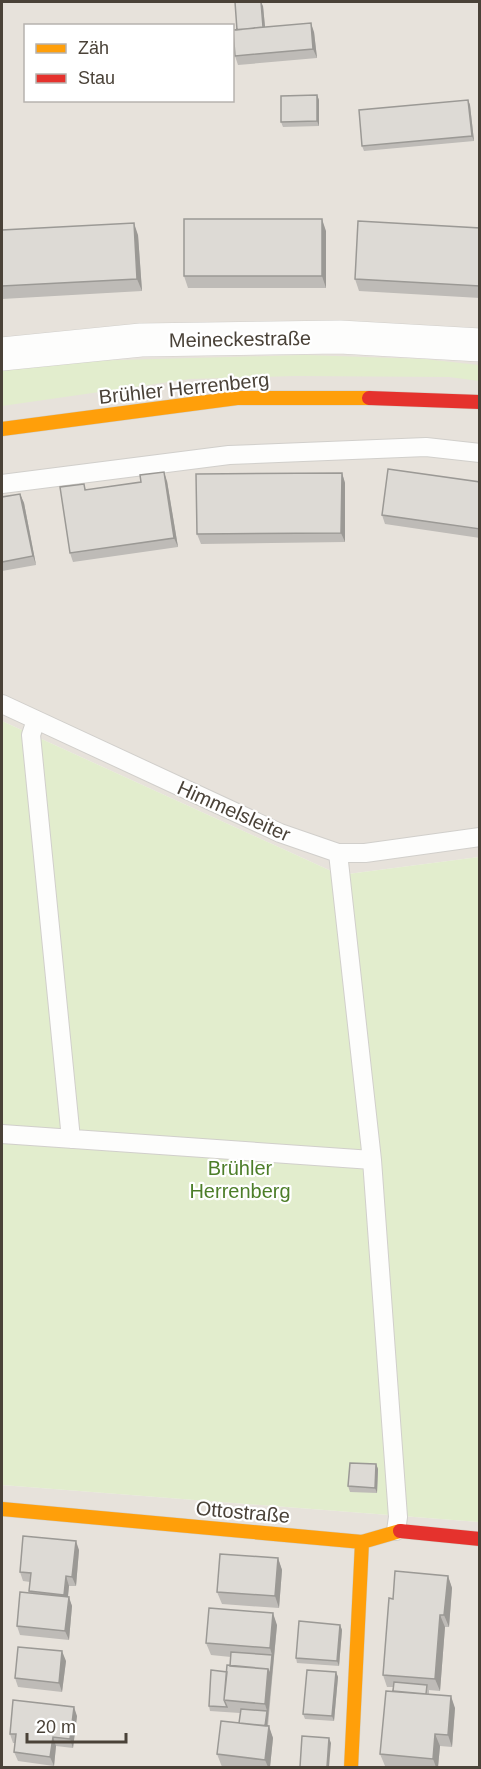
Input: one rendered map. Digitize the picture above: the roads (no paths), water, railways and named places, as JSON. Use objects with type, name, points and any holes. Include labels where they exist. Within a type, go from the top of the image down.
[{"type":"street","name":"Meineckestraße","points":[[2,354],[141,340],[340,337],[480,345]]},
{"type":"street","name":"Brühler Herrenberg","points":[[2,429],[237,398],[349,397],[480,402]]},
{"type":"street","name":"Ottostraße","points":[[2,1509],[362,1542],[396,1531],[480,1539]]},
{"type":"street","points":[[351,1767],[362,1542]]},
{"type":"lane","points":[[2,484],[229,455],[426,447],[480,453]]},
{"type":"lane","name":"Himmelsleiter","points":[[2,704],[280,834],[338,854],[365,853],[480,837]]},
{"type":"lane","points":[[36,720],[31,735],[71,1139]]},
{"type":"lane","points":[[338,854],[372,1160],[398,1517],[396,1531]]},
{"type":"lane","points":[[2,1134],[372,1160]]}]
